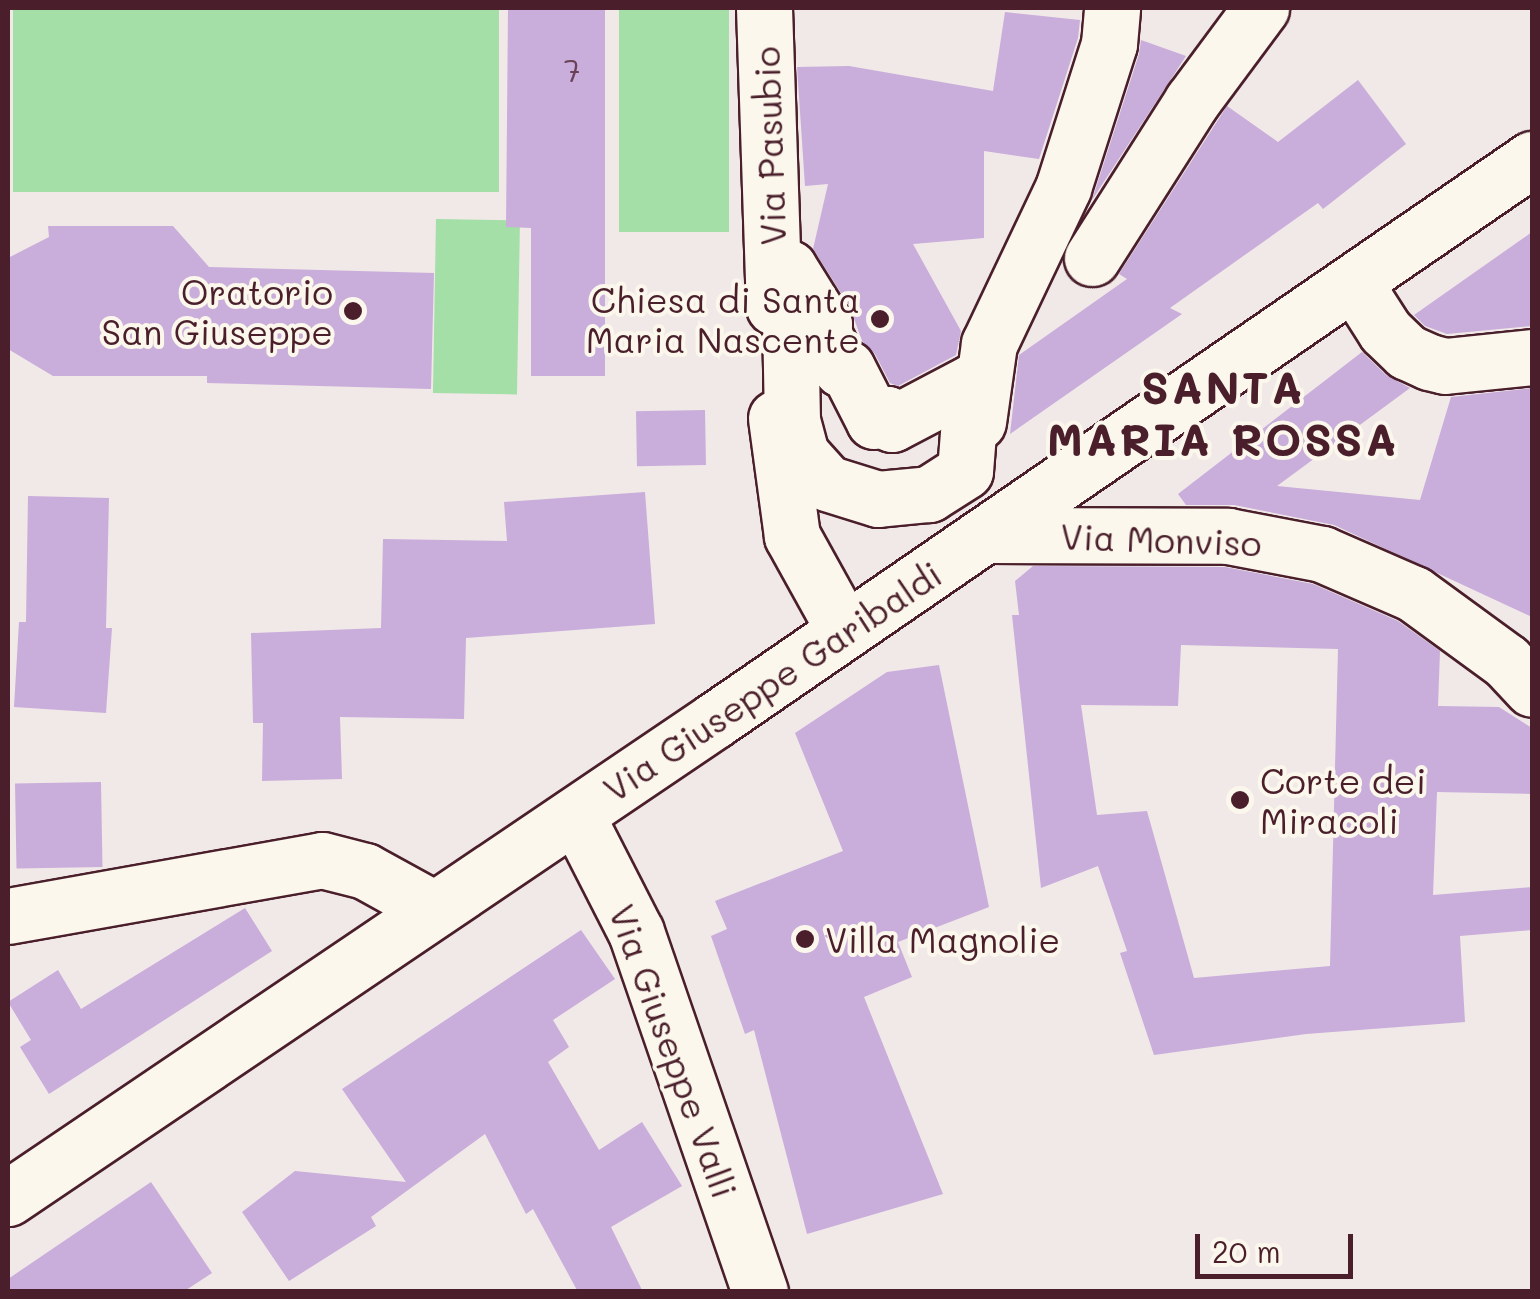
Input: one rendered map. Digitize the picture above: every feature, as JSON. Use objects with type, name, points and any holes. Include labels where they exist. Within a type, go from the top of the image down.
[{"type":"street","name":"Via Pasubio","points":[[764,8],[777,444],[792,536],[844,630]]},
{"type":"street","points":[[979,540],[984,361],[997,323],[1063,188],[1109,44],[1112,8]]},
{"type":"street","points":[[1092,258],[1192,102],[1262,8]]},
{"type":"street","name":"Via Giuseppe Garibaldi","points":[[8,1198],[1355,284],[1532,159]]},
{"type":"street","points":[[788,268],[824,324],[823,333],[840,369],[847,368],[874,421],[887,414],[892,424],[972,382],[965,471],[929,494],[898,499],[858,496],[827,482],[801,454],[792,421],[788,268]]},
{"type":"street","points":[[1355,284],[1385,331],[1408,352],[1429,362],[1445,366],[1532,358]]},
{"type":"street","name":"Via Monviso","points":[[979,540],[1228,536],[1322,554],[1414,594],[1506,662],[1532,689]]},
{"type":"street","name":"Via Giuseppe Valli","points":[[576,815],[636,932],[760,1292]]},
{"type":"street","points":[[8,916],[322,860],[365,871],[434,909]]},
{"type":"green space","points":[[13,8],[499,8],[499,192],[13,192]]},
{"type":"green space","points":[[619,8],[729,8],[729,232],[619,232]]},
{"type":"green space","points":[[436,219],[520,220],[517,394],[433,393]]},
{"type":"building","points":[[508,8],[605,8],[605,376],[531,376],[531,228],[506,227]]},
{"type":"building","points":[[1005,12],[1080,20],[1078,38],[1039,159],[984,151],[984,238],[913,244],[961,331],[956,355],[898,386],[890,383],[875,354],[862,341],[850,307],[813,249],[828,184],[805,186],[797,67],[849,66],[993,91]]},
{"type":"building","points":[[1141,40],[1186,56],[1092,200],[1139,54]]},
{"type":"building","points":[[1358,80],[1406,144],[1323,209],[1318,203],[1170,308],[1182,314],[1010,434],[1019,355],[1127,279],[1119,274],[1227,106],[1278,142]]},
{"type":"building","points":[[48,226],[173,226],[209,267],[434,273],[431,389],[207,383],[207,376],[53,376],[8,349],[8,258],[49,237]]},
{"type":"building","points":[[1532,232],[1532,326],[1447,334],[1425,326],[1414,315]]},
{"type":"building","points":[[1362,352],[1386,375],[1410,388],[1277,486],[1420,500],[1451,397],[1532,388],[1532,617],[1334,525],[1234,505],[1186,505],[1178,494]]},
{"type":"building","points":[[705,410],[706,465],[637,466],[636,411]]},
{"type":"building","points":[[645,492],[655,624],[466,638],[464,719],[340,717],[342,779],[262,781],[263,723],[253,723],[251,633],[381,628],[383,539],[507,541],[504,502]]},
{"type":"building","points":[[28,496],[109,498],[106,628],[112,628],[106,713],[14,707],[19,622],[26,622]]},
{"type":"building","points":[[1033,566],[1225,567],[1313,584],[1398,621],[1440,651],[1438,706],[1499,707],[1532,728],[1532,794],[1437,792],[1433,895],[1532,887],[1532,930],[1460,936],[1465,1022],[1306,1034],[1154,1055],[1120,953],[1127,951],[1098,866],[1041,888],[1012,615],[1019,615],[1015,581]],"holes":[[[1181,645],[1338,649],[1330,966],[1194,978],[1147,811],[1097,815],[1081,705],[1178,706]]]},
{"type":"building","points":[[939,665],[989,907],[898,942],[912,977],[864,997],[943,1194],[807,1234],[754,1030],[745,1034],[711,936],[727,929],[715,901],[843,851],[795,733],[887,672]]},
{"type":"building","points":[[101,782],[102,867],[16,868],[15,784]]},
{"type":"building","points":[[245,908],[272,951],[49,1094],[20,1047],[31,1040],[8,1002],[58,970],[81,1009]]},
{"type":"building","points":[[581,930],[615,979],[553,1020],[569,1047],[548,1062],[599,1150],[642,1122],[682,1186],[611,1227],[643,1292],[578,1292],[533,1209],[526,1214],[485,1134],[371,1217],[376,1226],[289,1281],[242,1212],[295,1171],[406,1182],[342,1089]]},
{"type":"building","points":[[151,1182],[212,1273],[183,1292],[8,1292],[8,1279]]},
{"type":"place","name":"Oratorio San Giuseppe","points":[[353,311]]},
{"type":"place","name":"Chiesa di Santa Maria Nascente","points":[[880,319]]},
{"type":"place","name":"Corte dei Miracoli","points":[[1240,800]]},
{"type":"place","name":"Villa Magnolie","points":[[805,939]]},
{"type":"district","name":"SANTA MARIA ROSSA","points":[[1223,413]]}]
